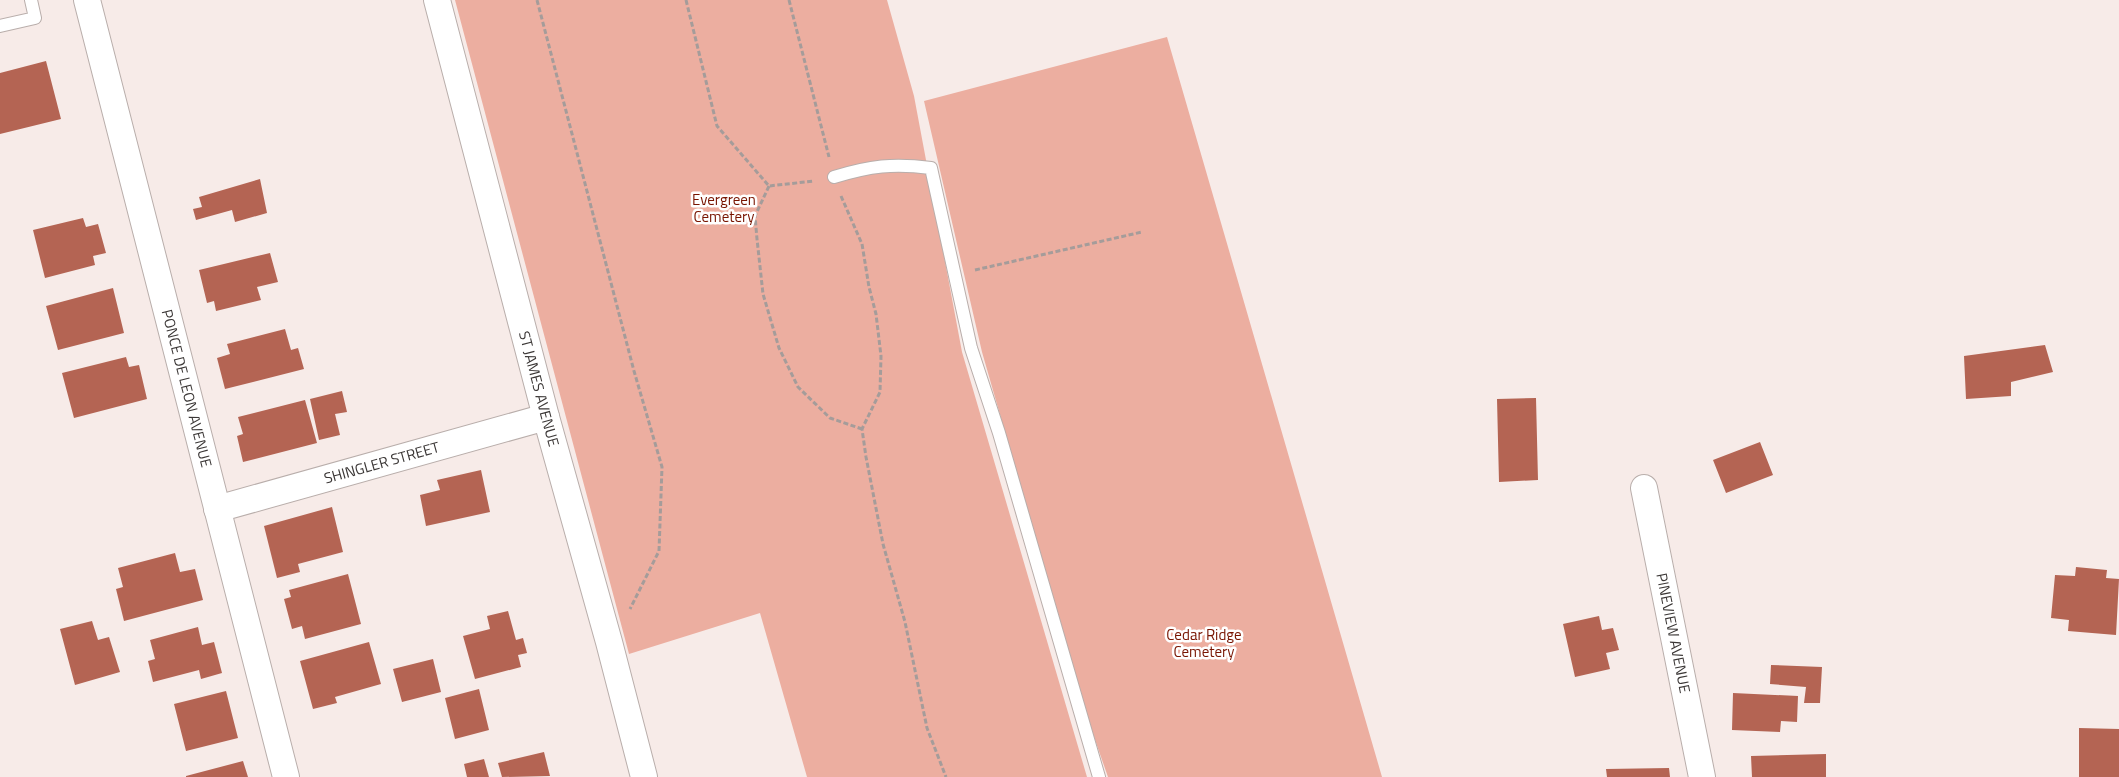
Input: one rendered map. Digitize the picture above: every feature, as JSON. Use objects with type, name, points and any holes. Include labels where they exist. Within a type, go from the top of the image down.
[{"type":"street","name":"PONCE DE LEON AVENUE","points":[[87,0],[286,777]]},
{"type":"street","name":"ST JAMES AVENUE","points":[[437,0],[546,417],[609,642],[644,777]]},
{"type":"street","name":"SHINGLER STREET","points":[[217,508],[546,417]]},
{"type":"street","name":"PINEVIEW AVENUE","points":[[1644,488],[1702,777]]},
{"type":"lane","points":[[0,26],[35,18],[31,0]]},
{"type":"lane","points":[[834,177],[866,168],[902,164],[931,168],[972,348],[1100,777]]},
{"type":"path","points":[[537,0],[634,371],[662,467],[659,550],[634,604],[609,642]]},
{"type":"path","points":[[686,0],[718,126],[769,186]]},
{"type":"path","points":[[789,0],[834,177],[862,244],[868,288],[876,314],[881,356],[880,392],[862,429],[883,544],[905,622],[927,728],[946,777]]},
{"type":"path","points":[[769,186],[834,177]]},
{"type":"path","points":[[769,186],[756,216],[756,231],[763,294],[780,348],[798,387],[830,418],[862,429]]},
{"type":"path","points":[[955,275],[1142,232]]},
{"type":"green space","name":"Evergreen Cemetery","points":[[455,0],[887,0],[914,96],[962,352],[1087,777],[807,777],[760,613],[629,654]]},
{"type":"green space","name":"Cedar Ridge Cemetery","points":[[1167,37],[1382,777],[1108,777],[1086,714],[982,352],[924,101]]},
{"type":"building","points":[[46,61],[61,119],[0,134],[0,73]]},
{"type":"building","points":[[260,179],[267,213],[235,222],[232,210],[196,220],[193,209],[202,207],[199,197]]},
{"type":"building","points":[[83,218],[86,227],[98,224],[106,253],[93,256],[95,265],[45,278],[33,230]]},
{"type":"building","points":[[270,253],[278,282],[257,287],[261,300],[216,311],[214,301],[207,303],[199,270]]},
{"type":"building","points":[[113,288],[124,333],[58,350],[46,306]]},
{"type":"building","points":[[285,329],[291,350],[298,348],[304,369],[225,389],[217,358],[230,354],[227,344]]},
{"type":"building","points":[[2045,345],[2053,372],[2011,382],[2011,396],[1966,399],[1964,356]]},
{"type":"building","points":[[126,357],[129,367],[139,365],[147,399],[74,418],[62,373]]},
{"type":"building","points":[[342,391],[347,412],[335,414],[340,435],[319,440],[310,399]]},
{"type":"building","points":[[1536,398],[1538,480],[1499,482],[1497,399]]},
{"type":"building","points":[[305,400],[317,443],[243,462],[237,436],[243,434],[238,417]]},
{"type":"building","points":[[1760,442],[1773,475],[1726,493],[1713,460]]},
{"type":"building","points":[[481,470],[490,512],[426,526],[420,495],[440,490],[437,480]]},
{"type":"building","points":[[332,507],[343,552],[298,564],[300,572],[277,578],[264,526]]},
{"type":"building","points":[[175,553],[180,572],[195,569],[203,600],[124,621],[116,589],[123,587],[118,568]]},
{"type":"building","points":[[2076,567],[2107,570],[2106,578],[2119,579],[2116,635],[2068,631],[2069,620],[2051,618],[2055,575],[2075,576]]},
{"type":"building","points":[[348,574],[361,624],[305,639],[302,626],[292,629],[284,599],[291,597],[289,590]]},
{"type":"building","points":[[508,611],[516,640],[523,638],[527,653],[518,655],[521,667],[475,679],[463,636],[490,629],[487,616]]},
{"type":"building","points":[[1599,616],[1602,630],[1613,628],[1619,650],[1606,653],[1610,669],[1575,677],[1563,624]]},
{"type":"building","points":[[92,621],[98,640],[109,637],[120,672],[75,685],[60,629]]},
{"type":"building","points":[[198,627],[202,645],[214,642],[222,673],[201,679],[199,670],[153,682],[148,661],[155,659],[150,640]]},
{"type":"building","points":[[369,642],[381,684],[335,697],[337,703],[313,709],[300,661]]},
{"type":"building","points":[[433,659],[441,692],[402,702],[393,669]]},
{"type":"building","points":[[1771,665],[1822,667],[1820,703],[1804,703],[1806,687],[1770,684]]},
{"type":"building","points":[[479,689],[489,730],[455,739],[445,698]]},
{"type":"building","points":[[226,691],[238,738],[186,751],[174,704]]},
{"type":"building","points":[[1733,693],[1798,696],[1797,722],[1781,721],[1780,732],[1732,730]]},
{"type":"building","points":[[2079,728],[2119,729],[2119,777],[2079,777]]},
{"type":"building","points":[[544,752],[550,776],[502,777],[498,763]]},
{"type":"building","points":[[1826,754],[1826,777],[1752,777],[1751,756]]},
{"type":"building","points":[[484,759],[489,777],[467,777],[464,764]]},
{"type":"building","points":[[243,761],[248,777],[186,777],[186,776]]},
{"type":"building","points":[[1669,768],[1670,777],[1607,777],[1606,769]]}]
